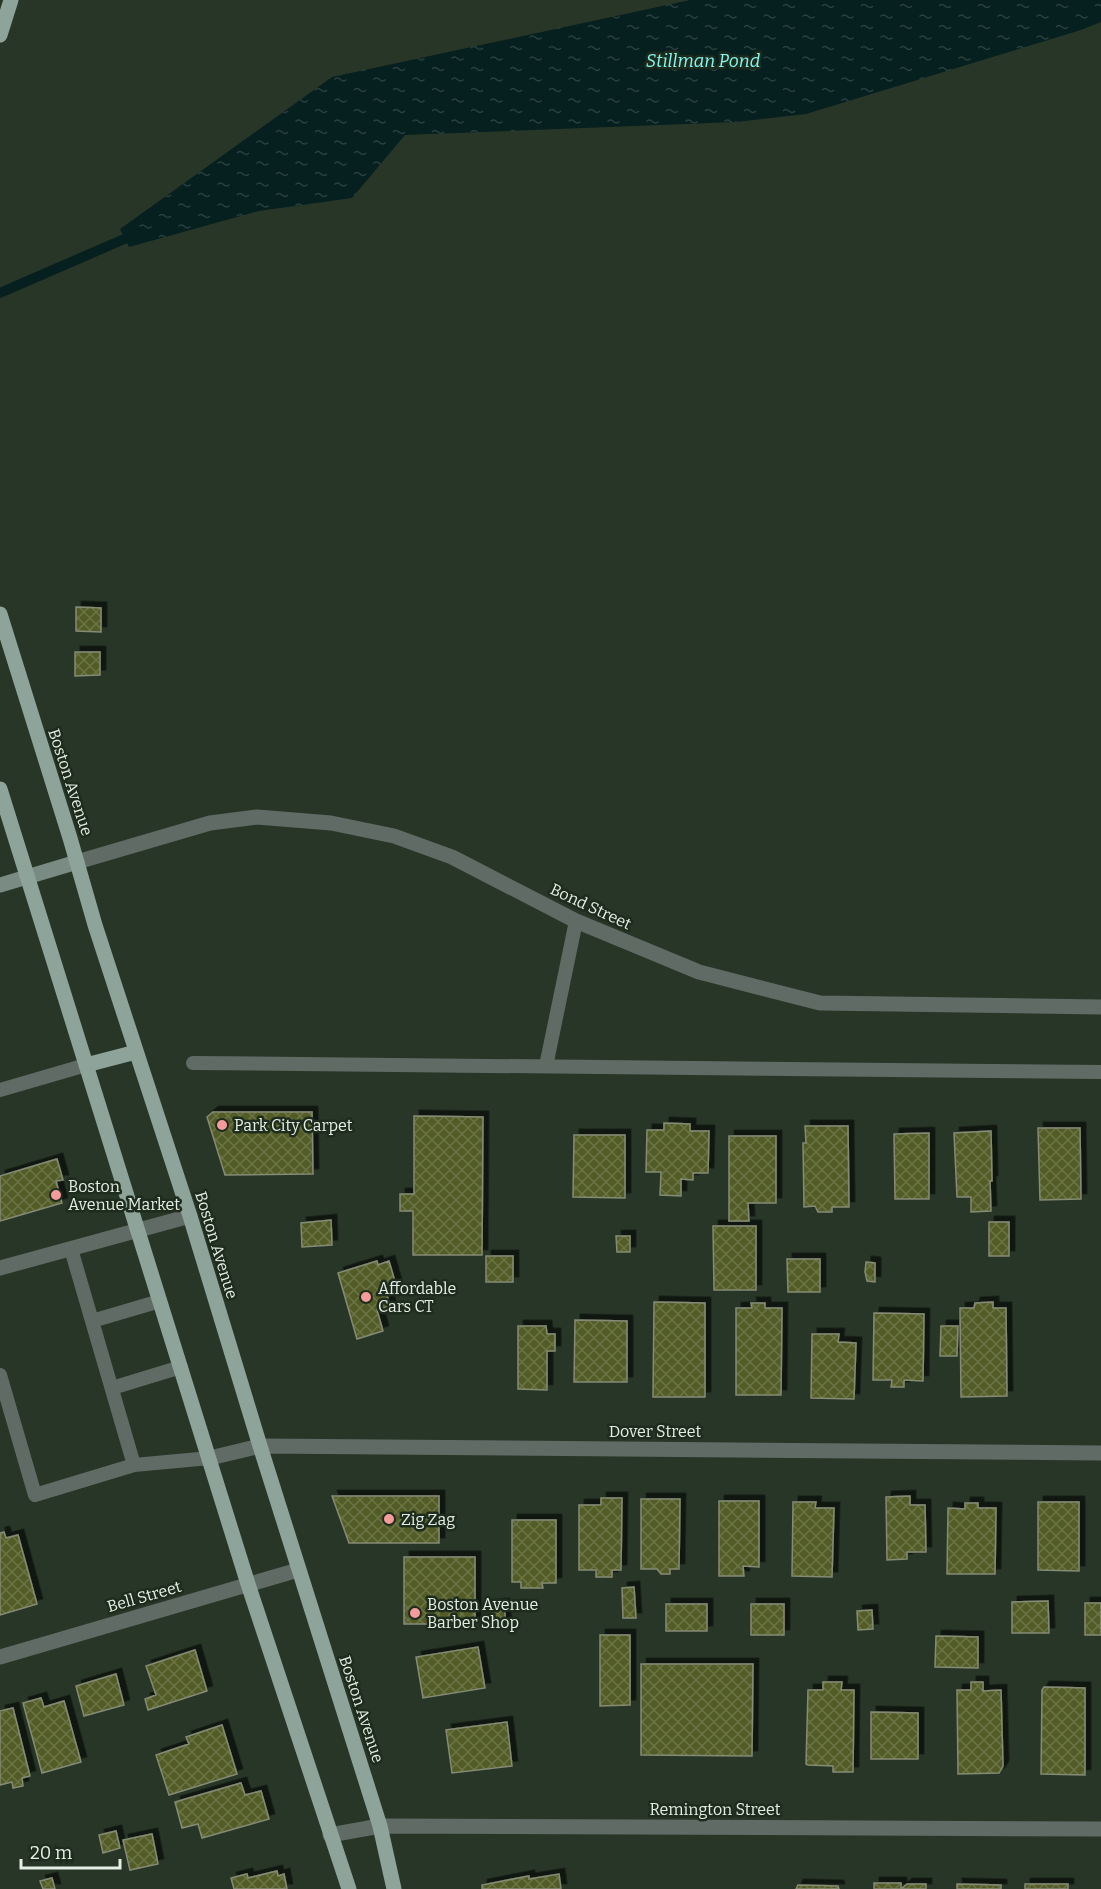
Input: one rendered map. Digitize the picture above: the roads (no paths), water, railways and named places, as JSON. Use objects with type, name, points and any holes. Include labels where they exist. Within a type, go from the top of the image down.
[{"type":"main road","points":[[0,35],[11,0]]},
{"type":"main road","name":"Boston Avenue","points":[[0,614],[95,925],[190,1216],[298,1570],[380,1826],[394,1889]]},
{"type":"main road","points":[[0,789],[248,1584],[349,1889]]},
{"type":"main road","points":[[0,885],[77,862]]},
{"type":"main road","points":[[86,1065],[136,1052]]},
{"type":"street","name":"Bond Street","points":[[77,862],[210,823],[257,817],[331,823],[394,836],[452,857],[576,921],[699,972],[820,1003],[1101,1007]]},
{"type":"street","points":[[0,1268],[190,1216]]},
{"type":"street","name":"Dover Street","points":[[210,1458],[260,1446],[1101,1453]]},
{"type":"street","name":"Bell Street","points":[[0,1656],[298,1570]]},
{"type":"street","name":"Remington Street","points":[[330,1835],[380,1826],[1101,1829]]},
{"type":"lane","points":[[546,1066],[576,921]]},
{"type":"lane","points":[[193,1063],[1101,1072]]},
{"type":"lane","points":[[0,1089],[86,1065]]},
{"type":"lane","points":[[71,1249],[134,1466]]},
{"type":"lane","points":[[92,1321],[160,1301]]},
{"type":"lane","points":[[111,1388],[181,1367]]},
{"type":"lane","points":[[0,1375],[35,1494],[134,1466],[210,1458]]},
{"type":"water","name":"Stillman Pond","points":[[690,0],[1101,0],[1101,22],[806,114],[736,122],[405,135],[352,198],[259,211],[129,247],[120,229],[332,77]]},
{"type":"waterway","points":[[0,293],[138,233]]},
{"type":"place","name":"Park City Carpet","points":[[222,1125]]},
{"type":"place","name":"Boston Avenue Market","points":[[56,1195]]},
{"type":"place","name":"Affordable Cars CT","points":[[366,1297]]},
{"type":"place","name":"Zig Zag","points":[[389,1519]]},
{"type":"place","name":"Boston Avenue Barber Shop","points":[[415,1613]]}]
